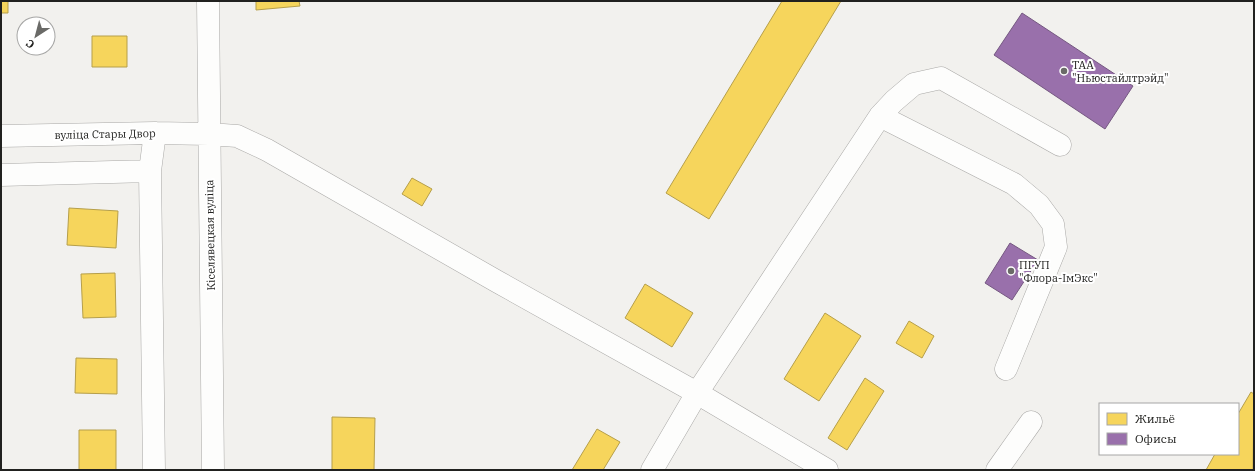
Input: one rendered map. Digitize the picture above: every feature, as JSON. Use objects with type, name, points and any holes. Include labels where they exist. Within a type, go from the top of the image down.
[{"type":"street","name":"Кіселявецкая вуліца","points":[[208,1],[213,470]]},
{"type":"street","points":[[652,470],[697,393],[880,116],[894,101],[914,84],[941,78],[1060,145]]},
{"type":"street","points":[[880,116],[1014,184],[1039,205],[1052,224],[1056,247],[1006,369]]},
{"type":"street","name":"вуліца Стары Двор","points":[[1,136],[155,133],[237,136],[267,150],[498,282],[697,393],[827,470]]},
{"type":"street","points":[[154,470],[150,171],[155,133]]},
{"type":"street","points":[[1,175],[150,171]]},
{"type":"street","points":[[997,470],[1031,422]]},
{"type":"building: Жильё","points":[[1,1],[8,1],[8,13],[1,13]]},
{"type":"building: Жильё","points":[[256,1],[299,1],[300,6],[256,10]]},
{"type":"building: Жильё","points":[[782,1],[841,1],[709,219],[666,193]]},
{"type":"building: Жильё","points":[[92,36],[127,36],[127,67],[92,67]]},
{"type":"building: Жильё","points":[[412,178],[432,189],[422,206],[402,194]]},
{"type":"building: Жильё","points":[[69,208],[118,211],[116,248],[67,245]]},
{"type":"building: Жильё","points":[[115,273],[116,317],[83,318],[81,274]]},
{"type":"building: Жильё","points":[[645,284],[693,313],[672,347],[625,318]]},
{"type":"building: Жильё","points":[[825,313],[861,336],[819,401],[784,379]]},
{"type":"building: Жильё","points":[[909,321],[934,336],[922,358],[896,343]]},
{"type":"building: Жильё","points":[[76,358],[117,359],[117,394],[75,393]]},
{"type":"building: Жильё","points":[[865,378],[884,391],[847,450],[828,438]]},
{"type":"building: Жильё","points":[[1251,392],[1254,394],[1253,470],[1206,470],[1214,455],[1239,455],[1239,412]]},
{"type":"building: Жильё","points":[[332,417],[375,418],[374,470],[332,470]]},
{"type":"building: Жильё","points":[[597,429],[620,442],[603,470],[572,470]]},
{"type":"building: Жильё","points":[[79,430],[116,430],[116,470],[79,470]]},
{"type":"building: Офисы","name":"ТАА \"Ньюстайлтрэйд\"","points":[[1022,13],[1133,86],[1105,129],[994,55]]},
{"type":"building: Офисы","name":"ПГУП \"Флора-ІмЭкс\"","points":[[1010,243],[1038,260],[1012,300],[985,283]]},
{"type":"place","name":"ТАА \"Ньюстайлтрэйд\"","points":[[1064,71]]},
{"type":"place","name":"ПГУП \"Флора-ІмЭкс\"","points":[[1011,271]]}]
